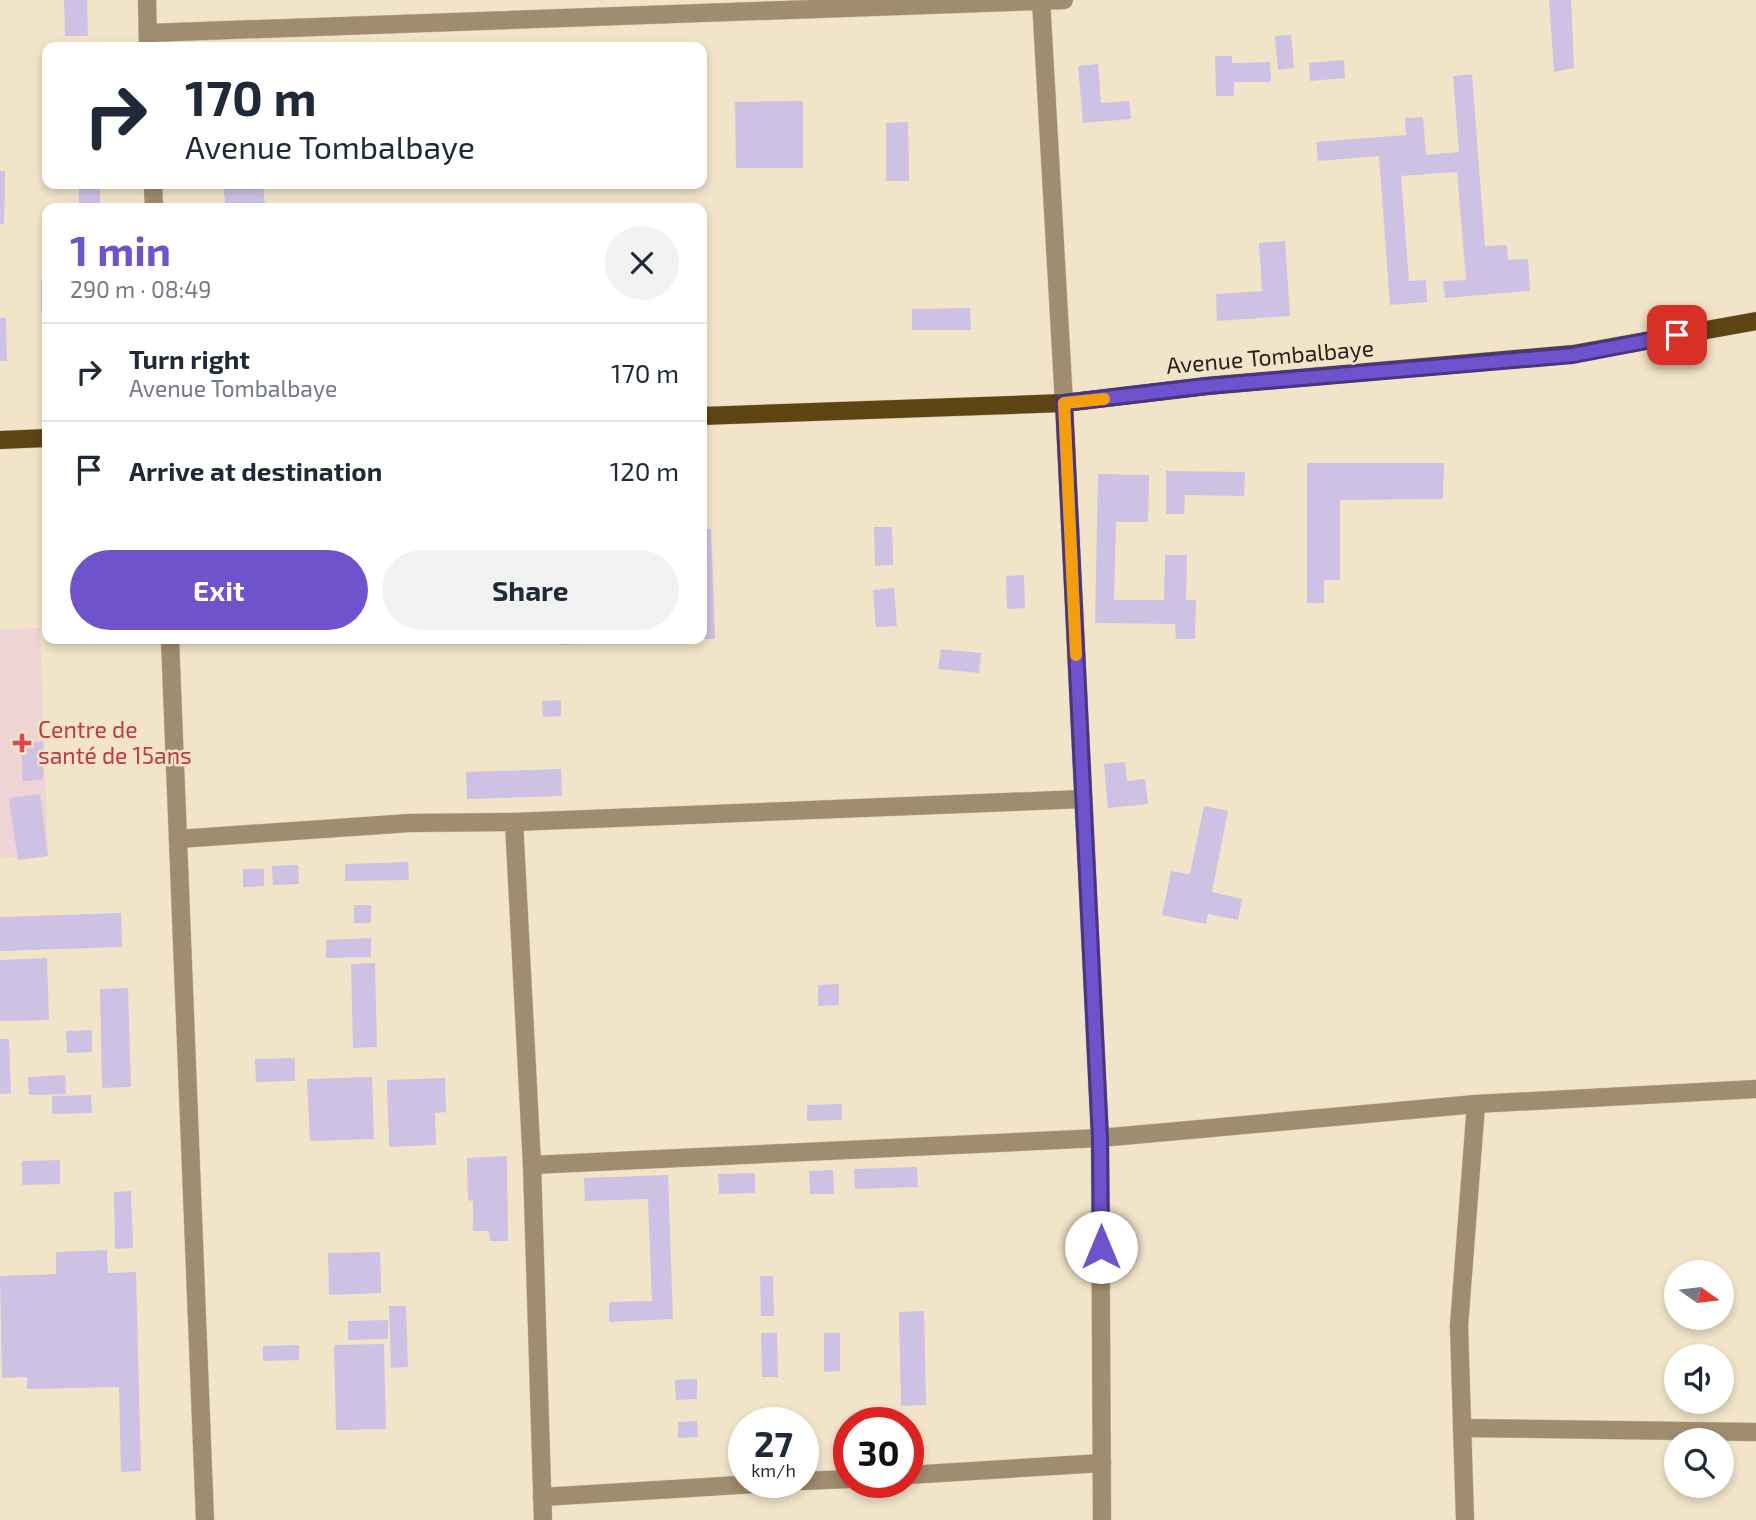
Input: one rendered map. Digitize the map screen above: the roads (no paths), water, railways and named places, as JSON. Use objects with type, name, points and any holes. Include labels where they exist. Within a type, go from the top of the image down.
[{"type":"main road","name":"Avenue Tombalbaye","points":[[707,416],[1064,403],[1207,386],[1573,355],[1756,321]]},
{"type":"main road","points":[[0,440],[42,438]]},
{"type":"street","points":[[147,0],[148,40],[716,11],[1064,0]]},
{"type":"street","points":[[1041,1],[1064,403],[1100,1138],[1102,1520]]},
{"type":"street","points":[[170,644],[205,1520]]},
{"type":"street","points":[[178,839],[410,823],[514,822],[1083,799]]},
{"type":"street","points":[[514,822],[532,1165],[543,1520]]},
{"type":"street","points":[[532,1165],[1100,1138],[1476,1104],[1756,1089]]},
{"type":"street","points":[[1465,1520],[1459,1326],[1476,1104]]},
{"type":"street","points":[[1462,1428],[1756,1432]]},
{"type":"street","points":[[924,1474],[1102,1463]]},
{"type":"street","points":[[542,1497],[728,1486]]},
{"type":"place","name":"Centre de santé de 15ans","points":[[22,743]]}]
